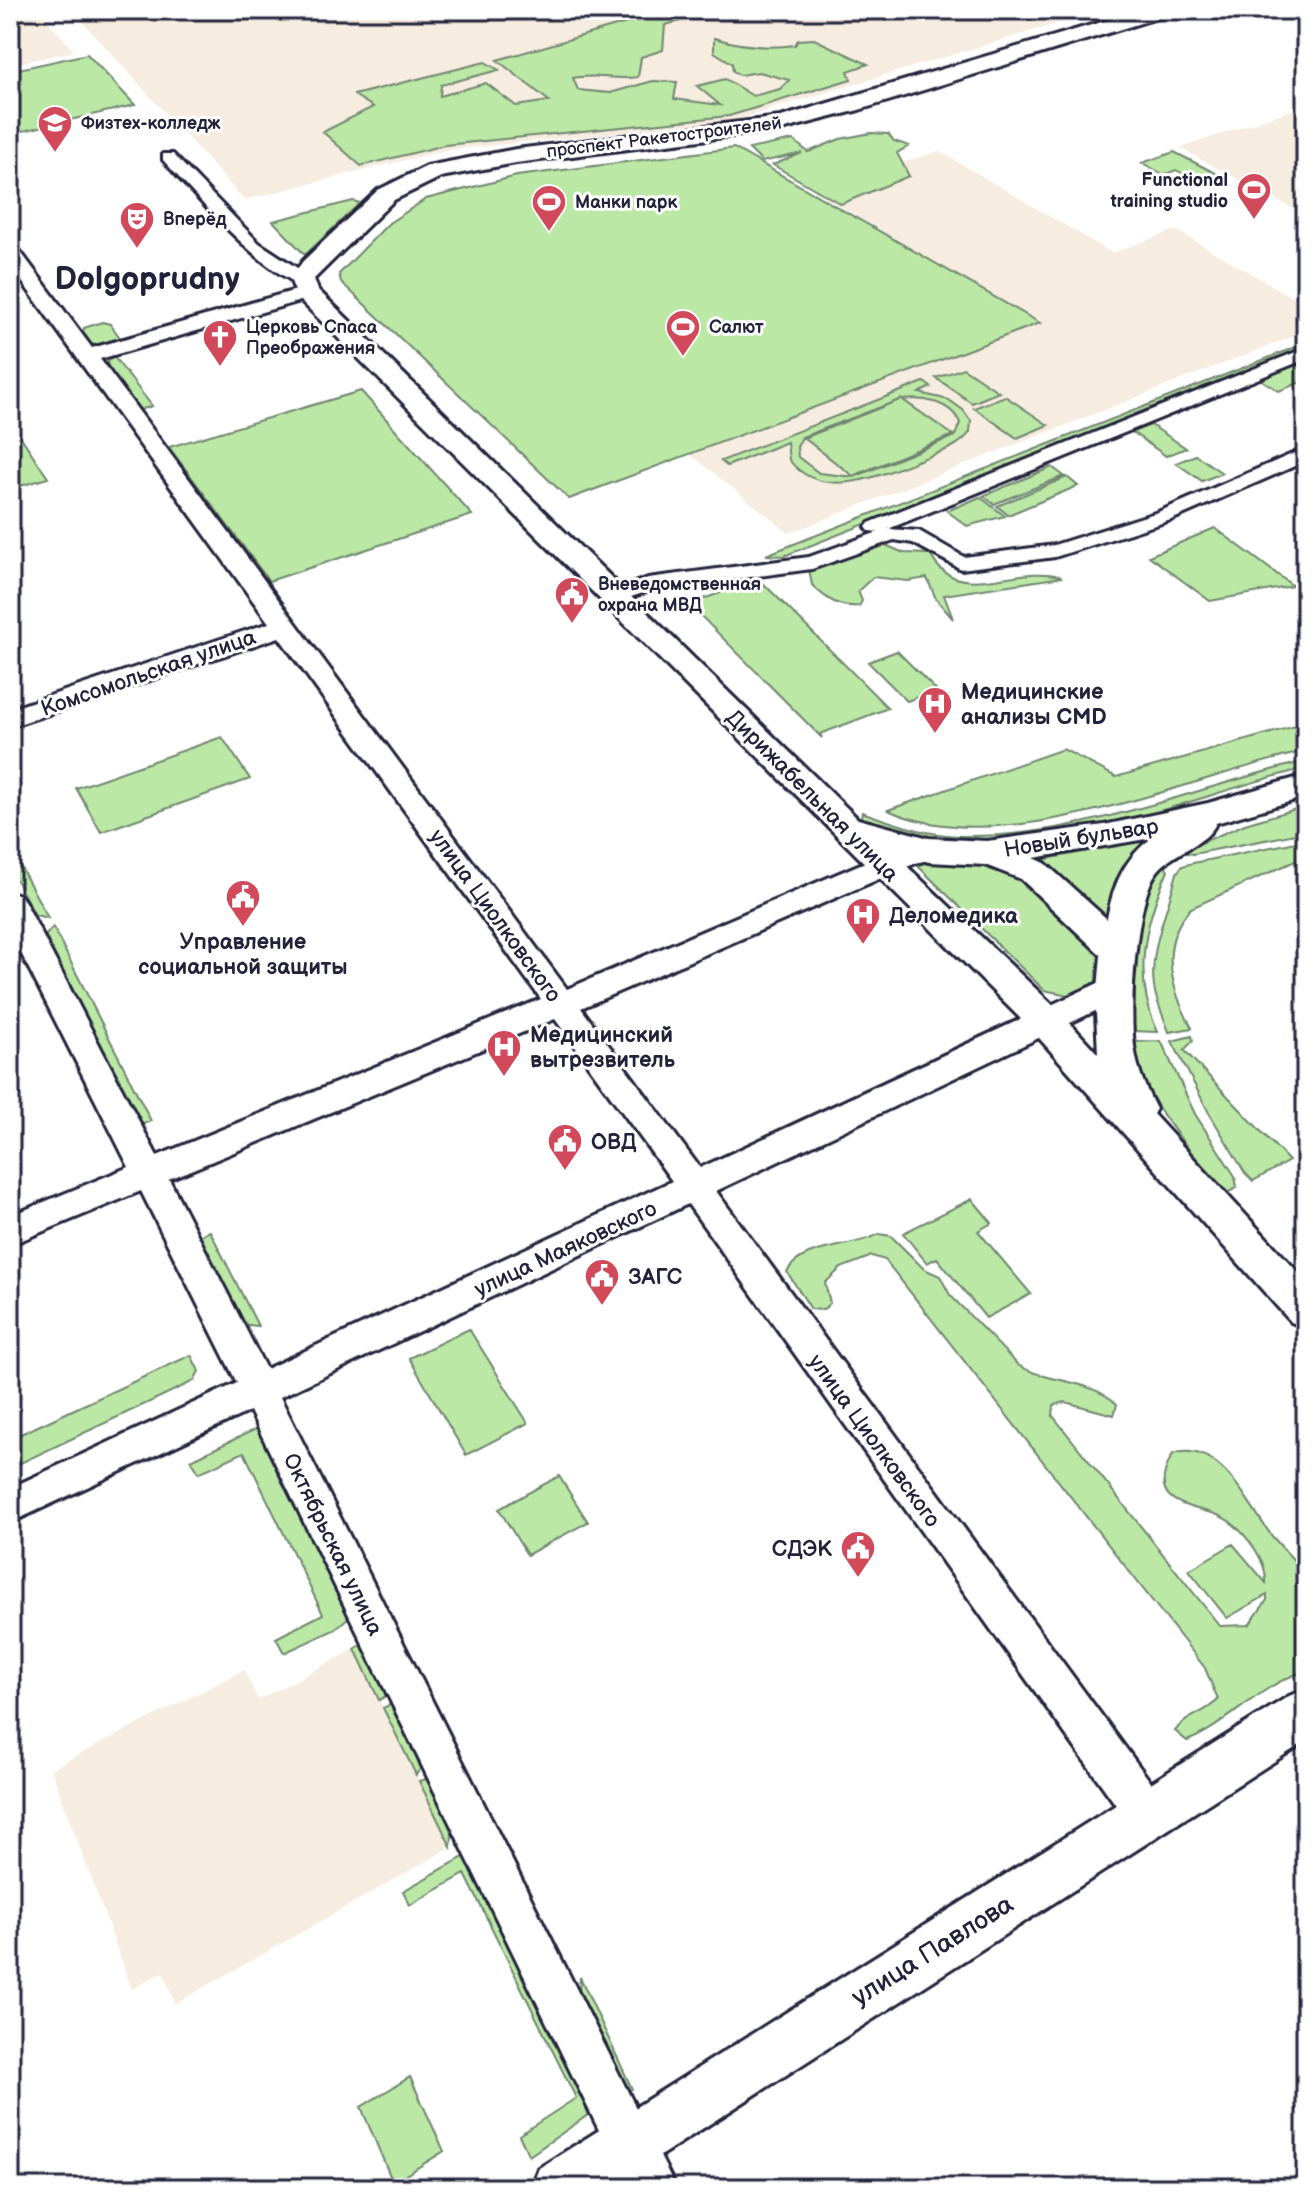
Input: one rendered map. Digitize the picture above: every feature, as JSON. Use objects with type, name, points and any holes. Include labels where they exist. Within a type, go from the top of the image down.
[{"type":"main road","name":"проспект Ракетостроителей","points":[[297,280],[386,195],[435,171],[502,158],[717,133],[792,121],[1163,10]]},
{"type":"main road","name":"Дирижабельная улица","points":[[297,280],[844,826],[1045,1020],[1163,1147],[1306,1310]]},
{"type":"main road","name":"Новый бульвар","points":[[844,826],[929,850],[987,853],[1104,837],[1231,808],[1306,786]]},
{"type":"main road","name":"Новый бульвар","points":[[1163,1147],[1142,1119],[1122,1073],[1115,1034],[1119,970],[1133,888],[1148,860],[1197,826],[1231,808]]},
{"type":"main road","points":[[987,853],[1033,871],[1119,970]]},
{"type":"main road","name":"улица Павлова","points":[[559,2188],[1306,1713]]},
{"type":"street","points":[[168,157],[253,246],[297,280]]},
{"type":"street","name":"улица Циолковского","points":[[10,251],[695,1187],[738,1251],[1148,1814]]},
{"type":"street","points":[[88,356],[297,280]]},
{"type":"street","points":[[764,567],[823,549],[1306,353]]},
{"type":"street","points":[[613,597],[648,584],[812,563],[905,532],[918,535],[961,563],[1062,551],[1110,537],[1306,454]]},
{"type":"street","name":"Комсомольская улица","points":[[10,718],[286,626]]},
{"type":"street","points":[[10,1231],[929,850]]},
{"type":"street","name":"Октябрьская улица","points":[[10,902],[150,1173],[652,2188]]},
{"type":"street","name":"улица Маяковского","points":[[10,1506],[695,1187],[1045,1020],[1119,970]]},
{"type":"shaded area","points":[[10,10],[38,10],[74,51],[10,65]]},
{"type":"shaded area","points":[[72,10],[1102,10],[728,122],[446,150],[244,200]]},
{"type":"shaded area","points":[[1294,109],[1306,115],[1306,211],[1301,213],[1180,148]]},
{"type":"shaded area","points":[[939,151],[1112,253],[1176,230],[1302,303],[1294,314],[1304,332],[789,533],[690,454],[1039,323],[814,191]]},
{"type":"shaded area","points":[[355,1649],[451,1847],[175,2004],[163,1972],[132,1989],[51,1769],[244,1670],[258,1700]]},
{"type":"green space","points":[[651,16],[683,16],[689,19],[665,25],[663,50],[641,57],[638,77],[573,78],[578,90],[610,93],[653,81],[677,82],[674,99],[720,105],[697,86],[725,79],[753,96],[780,89],[789,80],[759,72],[740,75],[733,71],[732,63],[714,52],[714,38],[764,47],[795,45],[798,40],[814,39],[868,64],[848,71],[851,79],[729,116],[445,145],[361,166],[323,132],[373,107],[354,95],[485,62],[499,70],[441,85],[440,96],[486,83],[516,106],[549,101],[497,60]]},
{"type":"green space","points":[[87,54],[135,105],[10,134],[10,71]]},
{"type":"green space","points":[[871,133],[888,134],[894,141],[909,146],[897,153],[909,176],[841,204],[773,165],[802,153],[762,162],[749,149],[793,140],[808,152],[840,139]]},
{"type":"green space","name":"Салют","points":[[734,148],[1040,323],[569,499],[341,282],[339,274],[389,223],[426,199],[517,176]]},
{"type":"green space","points":[[1174,152],[1221,176],[1201,184],[1176,170],[1164,175],[1142,163]]},
{"type":"green space","points":[[353,201],[360,203],[305,255],[273,221]]},
{"type":"green space","points":[[102,322],[110,324],[121,339],[102,346],[91,344],[83,332],[84,328]]},
{"type":"green space","points":[[1306,343],[1306,350],[784,556],[766,555]]},
{"type":"green space","points":[[114,357],[152,406],[140,410],[108,367],[107,361]]},
{"type":"green space","points":[[1296,364],[1306,370],[1306,380],[1279,391],[1260,379]]},
{"type":"green space","points":[[963,368],[999,392],[972,403],[936,378]]},
{"type":"green space","points":[[924,382],[931,387],[919,393],[949,400],[963,410],[971,421],[970,432],[954,446],[889,472],[853,482],[818,480],[803,473],[789,460],[787,442],[727,466],[721,461]],"holes":[[[902,399],[804,438],[853,476],[953,435],[903,400],[936,402],[950,410],[960,423],[955,436],[854,477],[819,473],[798,457],[797,447],[802,437]]]},
{"type":"green space","points":[[361,391],[472,515],[269,581],[169,447]]},
{"type":"green space","points":[[1005,396],[1048,425],[1017,438],[974,408]]},
{"type":"green space","points":[[1151,425],[1186,448],[1166,456],[1132,432]]},
{"type":"green space","points":[[19,434],[48,478],[20,486],[10,469],[10,437]]},
{"type":"green space","points":[[1196,455],[1222,473],[1202,481],[1176,463]]},
{"type":"green space","points":[[1052,467],[1064,476],[994,504],[983,496]]},
{"type":"green space","points":[[1067,477],[1078,486],[1008,515],[997,506]]},
{"type":"green space","points":[[980,497],[1005,516],[967,526],[947,511]]},
{"type":"green space","points":[[1215,528],[1293,586],[1210,601],[1149,556]]},
{"type":"green space","points":[[883,544],[904,553],[930,554],[941,570],[955,578],[972,581],[1045,574],[1062,577],[944,595],[953,619],[936,599],[927,578],[908,581],[873,577],[858,591],[862,601],[859,606],[833,602],[812,585],[809,569]]},
{"type":"green space","points":[[754,574],[888,708],[820,734],[822,738],[689,604],[740,586],[741,576]]},
{"type":"green space","points":[[897,651],[936,690],[907,701],[868,662]]},
{"type":"green space","points":[[1306,723],[1306,751],[1096,810],[985,827],[934,824],[888,810],[1063,749],[1116,777]]},
{"type":"green space","points":[[222,737],[250,779],[101,832],[76,788]]},
{"type":"green space","points":[[1306,761],[1306,768],[1108,825],[1057,836],[1006,842],[956,842],[889,829],[861,817],[862,812],[936,834],[962,836],[1050,829],[1136,809]]},
{"type":"green space","points":[[1306,806],[1306,832],[1193,854],[1180,852],[1245,824]]},
{"type":"green space","points":[[1152,839],[1131,857],[1119,877],[1111,927],[1035,861]]},
{"type":"green space","points":[[1306,840],[1306,856],[1191,908],[1180,922],[1171,952],[1171,967],[1178,998],[1192,1028],[1169,1032],[1156,996],[1153,966],[1177,873],[1182,866],[1193,863]]},
{"type":"green space","points":[[10,847],[48,918],[35,915],[10,869]]},
{"type":"green space","points":[[929,861],[998,868],[1030,880],[1097,947],[1100,959],[1095,985],[1073,996],[1044,990],[918,866]]},
{"type":"green space","points":[[1164,863],[1168,870],[1147,930],[1143,971],[1145,991],[1158,1032],[1131,1031],[1141,921],[1154,879]]},
{"type":"green space","points":[[53,927],[151,1121],[140,1125],[45,936]]},
{"type":"green space","points":[[1192,1036],[1193,1041],[1184,1050],[1289,1161],[1253,1181],[1245,1173],[1172,1041]]},
{"type":"green space","points":[[1161,1041],[1195,1114],[1235,1176],[1237,1188],[1225,1194],[1156,1104],[1137,1064],[1132,1042]]},
{"type":"green space","points":[[972,1199],[992,1223],[978,1231],[1031,1294],[986,1318],[937,1258],[927,1263],[903,1233]]},
{"type":"green space","points":[[210,1231],[258,1326],[240,1324],[196,1238]]},
{"type":"green space","points":[[879,1234],[891,1236],[924,1269],[940,1276],[950,1295],[1018,1365],[1094,1390],[1117,1404],[1114,1415],[1065,1402],[1054,1405],[1053,1416],[1220,1626],[1249,1625],[1267,1600],[1267,1595],[1227,1618],[1189,1570],[1233,1544],[1266,1583],[1262,1562],[1249,1541],[1232,1523],[1177,1502],[1165,1489],[1163,1480],[1173,1454],[1190,1452],[1205,1456],[1232,1478],[1272,1536],[1306,1574],[1306,1671],[1274,1685],[1218,1724],[1187,1741],[1175,1731],[1218,1700],[1205,1668],[885,1260],[872,1256],[841,1268],[825,1283],[830,1303],[823,1310],[811,1309],[787,1272],[804,1256]]},
{"type":"green space","points":[[469,1329],[528,1423],[466,1455],[409,1358]]},
{"type":"green space","points":[[191,1355],[199,1371],[194,1381],[10,1468],[10,1439]]},
{"type":"green space","points":[[262,1426],[350,1616],[334,1630],[284,1653],[276,1638],[323,1614],[244,1452],[199,1473],[191,1460]]},
{"type":"green space","points":[[559,1476],[588,1522],[527,1555],[499,1509]]},
{"type":"green space","points":[[363,1643],[391,1693],[379,1700],[355,1649]]},
{"type":"green space","points":[[395,1702],[424,1763],[416,1775],[383,1708]]},
{"type":"green space","points":[[431,1778],[453,1821],[451,1847],[419,1781]]},
{"type":"green space","points":[[471,1853],[594,2111],[529,2156],[519,2135],[576,2098],[465,1874],[410,1905],[403,1891]]},
{"type":"green space","points":[[580,1977],[632,2089],[626,2092],[579,1992]]},
{"type":"green space","points":[[410,2077],[444,2151],[393,2183],[361,2107]]},
{"type":"place","name":"Физтех-колледж","points":[[55,154]]},
{"type":"place","name":"Functional training studio","points":[[1254,221]]},
{"type":"place","name":"Манки парк","points":[[549,233]]},
{"type":"place","name":"Вперёд","points":[[137,250]]},
{"type":"place","name":"Салют","points":[[683,358]]},
{"type":"place","name":"Церковь Спаса Преображения","points":[[220,368]]},
{"type":"place","name":"Вневедомственная охрана МВД","points":[[572,625]]},
{"type":"place","name":"Медицинские анализы CMD","points":[[935,735]]},
{"type":"place","name":"Управление социальной защиты","points":[[243,928]]},
{"type":"place","name":"Деломедика","points":[[863,946]]},
{"type":"place","name":"Медицинский вытрезвитель","points":[[504,1078]]},
{"type":"place","name":"ОВД","points":[[565,1172]]},
{"type":"place","name":"ЗАГС","points":[[602,1307]]},
{"type":"place","name":"СДЭК","points":[[858,1579]]},
{"type":"district","name":"Dolgoprudny","points":[[147,278]]}]
